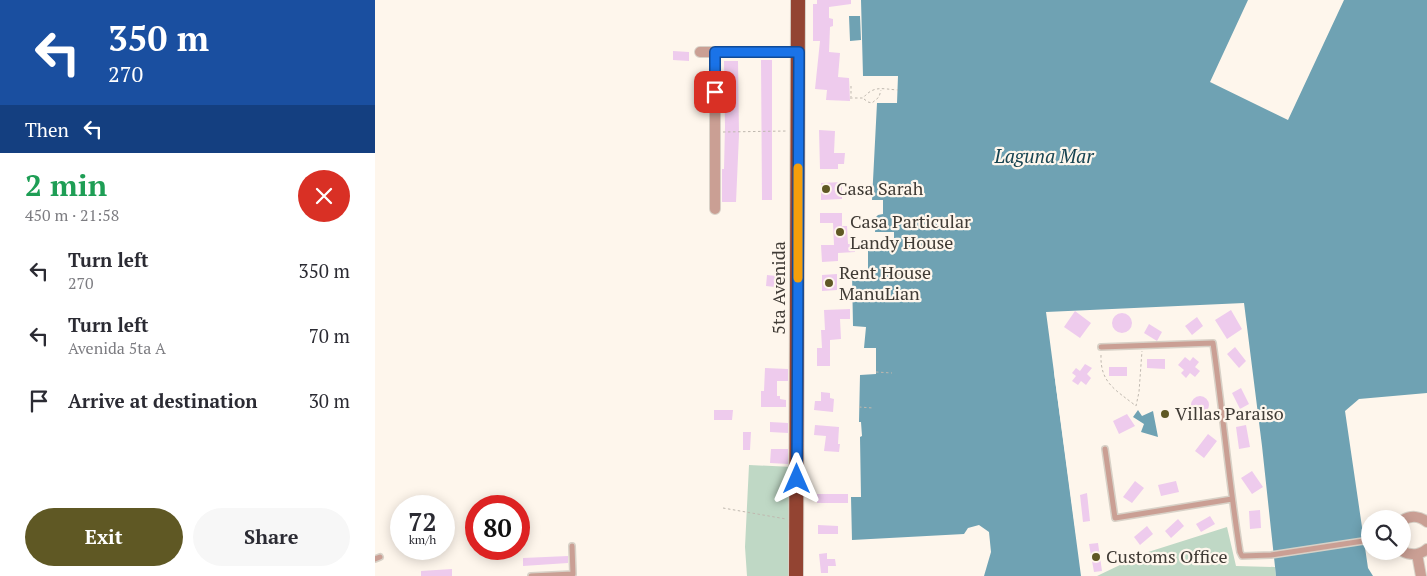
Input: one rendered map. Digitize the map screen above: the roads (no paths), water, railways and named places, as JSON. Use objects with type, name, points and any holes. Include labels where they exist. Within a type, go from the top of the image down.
[{"type":"highway","name":"5ta Avenida","points":[[796,576],[798,0]]},
{"type":"street","points":[[700,52],[799,52]]},
{"type":"street","points":[[715,52],[715,209]]},
{"type":"street","points":[[1411,517],[1419,517],[1427,522]]},
{"type":"street","points":[[1411,555],[1427,549]]},
{"type":"street","points":[[1417,554],[1421,576]]},
{"type":"lane","points":[[1101,347],[1213,343],[1232,499],[1241,554],[1245,556],[1271,555],[1361,541]]},
{"type":"lane","points":[[1105,450],[1115,518],[1232,499]]},
{"type":"lane","points":[[531,576],[573,574],[572,546]]},
{"type":"water","name":"Laguna Mar","points":[[861,0],[1248,0],[1210,82],[1288,120],[1344,0],[1427,0],[1427,393],[1359,399],[1345,411],[1361,520],[1361,560],[1367,560],[1368,568],[1373,576],[1276,576],[1244,303],[1046,312],[1081,576],[984,576],[991,552],[989,532],[979,525],[968,528],[964,534],[852,540],[851,497],[861,497],[860,375],[876,374],[876,348],[864,348],[866,327],[853,326],[852,273],[868,271],[868,249],[894,248],[894,232],[875,232],[875,218],[883,214],[883,200],[872,200],[877,103],[897,103],[898,76],[863,76]]},
{"type":"water","points":[[849,16],[860,16],[861,40],[850,41]]},
{"type":"water","points":[[1138,410],[1142,416],[1153,411],[1158,437],[1141,432],[1144,424],[1133,417]]},
{"type":"place","name":"Casa Sarah","points":[[826,189]]},
{"type":"place","name":"Casa Particular Landy House","points":[[840,232]]},
{"type":"place","name":"Rent House ManuLian","points":[[829,283]]},
{"type":"place","name":"Villas Paraiso","points":[[1165,414]]},
{"type":"place","name":"Customs Office","points":[[1096,557]]}]
